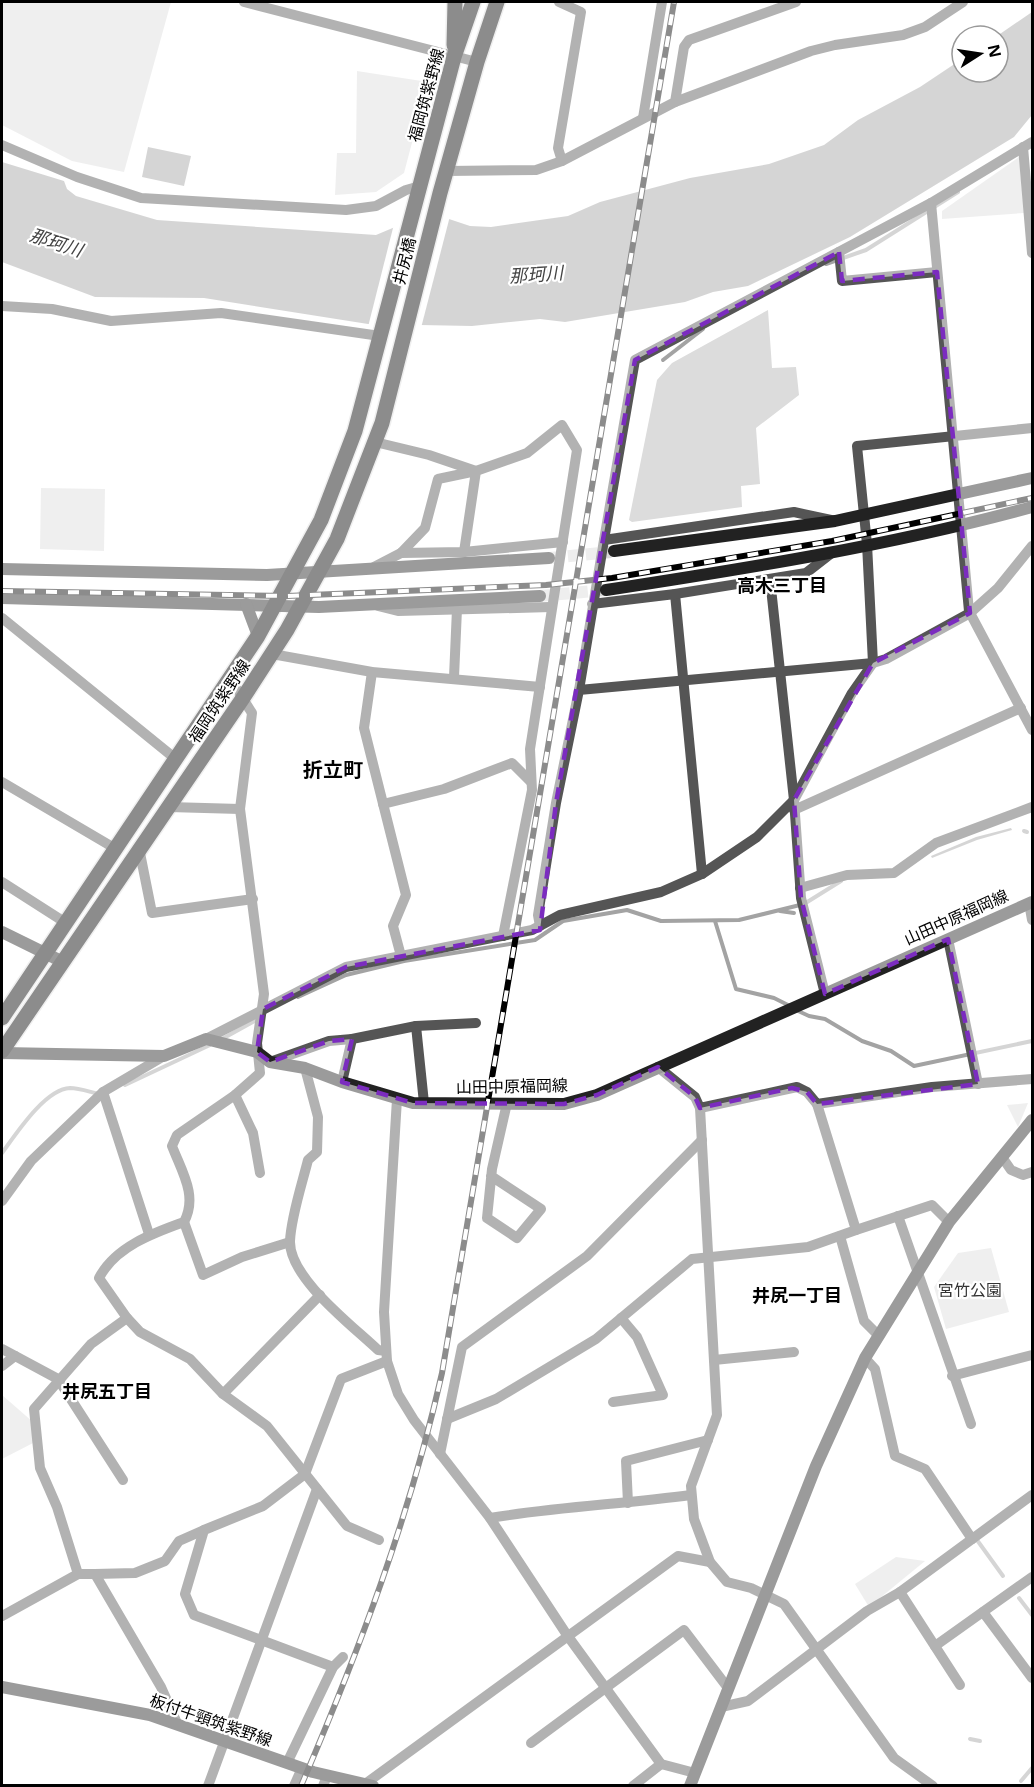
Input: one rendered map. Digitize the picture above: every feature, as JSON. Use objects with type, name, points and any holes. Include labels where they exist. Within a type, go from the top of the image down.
[{"type":"main road","points":[[454,57],[455,2]]},
{"type":"main road","name":"福岡筑紫野線","points":[[418,193],[454,57],[473,2]]},
{"type":"main road","points":[[447,171],[477,62],[497,2]]},
{"type":"main road","name":"井尻橋","points":[[403,339],[447,171]]},
{"type":"main road","name":"井尻橋","points":[[381,335],[418,193]]},
{"type":"main road","name":"福岡筑紫野線","points":[[2,1018],[177,760],[276,606],[321,520],[340,474],[381,335]]},
{"type":"main road","name":"福岡筑紫野線","points":[[2,1052],[243,698],[272,654],[320,572],[349,511],[375,442],[403,339]]},
{"type":"street","points":[[244,2],[259,3],[477,62]]},
{"type":"street","points":[[559,2],[581,12]]},
{"type":"street","points":[[562,161],[558,148],[581,12],[586,2]]},
{"type":"street","points":[[643,118],[662,2]]},
{"type":"street","points":[[675,102],[684,48],[689,40],[796,2]]},
{"type":"street","points":[[447,171],[520,172],[536,170],[562,161],[675,102],[812,51],[835,45],[903,36],[926,27],[962,2]]},
{"type":"street","points":[[540,926],[538,915],[556,803],[579,690],[635,360],[931,203],[1028,144],[1032,253]]},
{"type":"street","points":[[2,145],[77,177],[141,198],[346,210],[376,206],[406,190],[418,193]]},
{"type":"street","points":[[931,203],[970,613],[1032,730]]},
{"type":"street","points":[[839,252],[842,281],[937,272]]},
{"type":"street","points":[[2,306],[52,309],[111,321],[221,313],[381,335]]},
{"type":"street","points":[[368,570],[401,554],[425,528],[438,479],[476,471],[527,453],[562,425],[577,450],[530,749],[532,790],[503,936]]},
{"type":"street","points":[[794,805],[852,693],[873,663],[867,544],[857,446],[953,438],[1032,428]]},
{"type":"street","points":[[375,442],[429,455],[476,471]]},
{"type":"street","points":[[464,552],[476,471]]},
{"type":"street","points":[[614,551],[835,521],[959,496],[1032,478]]},
{"type":"street","points":[[606,590],[729,572],[960,525],[1032,507]]},
{"type":"street","points":[[604,540],[794,512],[835,521]]},
{"type":"street","points":[[401,554],[464,552],[563,542]]},
{"type":"street","points":[[579,690],[873,663],[886,659],[970,613],[998,588],[1032,546]]},
{"type":"street","points":[[592,604],[675,594],[806,573],[836,550]]},
{"type":"street","points":[[2,569],[292,573],[549,558]]},
{"type":"street","points":[[770,579],[794,805],[800,893],[825,994]]},
{"type":"street","points":[[675,594],[702,874]]},
{"type":"street","points":[[2,598],[300,607],[540,596]]},
{"type":"street","points":[[246,604],[258,636]]},
{"type":"street","points":[[374,605],[398,611],[551,607]]},
{"type":"street","points":[[454,677],[457,609]]},
{"type":"street","points":[[2,618],[177,760]]},
{"type":"street","points":[[272,654],[372,672],[454,677],[540,687]]},
{"type":"street","points":[[372,672],[364,728],[406,895],[393,926],[401,956]]},
{"type":"street","points":[[230,678],[252,713],[242,773],[240,809],[264,994],[257,1047],[260,1072],[235,1095],[177,1135],[172,1146],[188,1187],[192,1207],[184,1222],[150,1234],[106,1264],[99,1278],[127,1318],[140,1332],[190,1359],[223,1394],[267,1426],[347,1526],[379,1540]]},
{"type":"street","points":[[2,1201],[31,1161],[106,1091],[164,1056],[208,1040],[346,967],[532,930],[560,915],[661,892],[702,874],[726,860],[794,805],[1021,708]]},
{"type":"street","points":[[383,804],[444,789],[512,763],[531,782]]},
{"type":"street","points":[[2,782],[116,849]]},
{"type":"street","points":[[169,807],[240,809]]},
{"type":"street","points":[[800,893],[847,875],[894,873],[936,843],[1032,807]]},
{"type":"street","points":[[139,848],[152,913],[253,899]]},
{"type":"street","points":[[2,882],[66,923]]},
{"type":"street","points":[[1031,902],[1032,920]]},
{"type":"street","name":"山田中原福岡線","points":[[208,1040],[257,1047],[270,1062],[305,1068],[397,1099],[424,1103],[564,1104],[597,1095],[1031,902]]},
{"type":"street","points":[[2,932],[63,962]]},
{"type":"street","points":[[948,939],[978,1084]]},
{"type":"street","points":[[270,1062],[329,1041],[352,1039],[416,1026],[476,1023]]},
{"type":"street","points":[[416,1026],[424,1103]]},
{"type":"street","points":[[342,1082],[352,1039]]},
{"type":"street","points":[[2,1052],[164,1056]]},
{"type":"street","points":[[658,1067],[695,1097],[700,1108],[717,1415],[691,1486],[691,1495],[694,1519],[710,1562],[727,1582],[765,1594],[784,1604],[894,1758],[933,1785]]},
{"type":"street","points":[[305,1068],[318,1117],[317,1152],[308,1160],[290,1242],[296,1265],[320,1295],[386,1356]]},
{"type":"street","points":[[817,1104],[932,1087],[1032,1078]]},
{"type":"street","points":[[700,1108],[798,1087],[807,1092],[817,1104],[856,1230]]},
{"type":"street","points":[[106,1091],[150,1234]]},
{"type":"street","points":[[235,1095],[253,1133],[260,1173]]},
{"type":"street","points":[[397,1099],[384,1312],[386,1356],[398,1394],[414,1420],[490,1518],[567,1635],[661,1764],[695,1773]]},
{"type":"street","points":[[491,1176],[541,1209],[517,1238],[487,1218],[491,1176],[507,1103]]},
{"type":"street","points":[[690,1785],[816,1466],[864,1358],[916,1270],[949,1222],[1032,1120]]},
{"type":"street","points":[[440,1454],[462,1347],[587,1256],[702,1140]]},
{"type":"street","points":[[1002,1157],[1011,1170],[1023,1175],[1032,1172]]},
{"type":"street","points":[[447,1419],[496,1399],[596,1339],[692,1259],[808,1247],[932,1205],[949,1222]]},
{"type":"street","points":[[898,1216],[952,1376],[971,1424]]},
{"type":"street","points":[[184,1222],[203,1275],[243,1257],[290,1242]]},
{"type":"street","points":[[840,1236],[864,1321],[877,1334]]},
{"type":"street","points":[[223,1394],[320,1295]]},
{"type":"street","points":[[78,1574],[57,1507],[40,1468],[34,1409],[91,1344],[127,1318]]},
{"type":"street","points":[[613,1402],[663,1395],[637,1337],[621,1318]]},
{"type":"street","points":[[2,1350],[58,1379],[123,1480]]},
{"type":"street","points":[[714,1360],[794,1352]]},
{"type":"street","points":[[952,1376],[1032,1355]]},
{"type":"street","points":[[2,1366],[15,1356]]},
{"type":"street","points":[[2,1616],[78,1574],[135,1574],[165,1562],[179,1541],[263,1506],[304,1474],[341,1379],[386,1356]]},
{"type":"street","points":[[864,1358],[875,1369],[895,1456],[925,1468],[972,1539]]},
{"type":"street","points":[[628,1503],[626,1461],[708,1440]]},
{"type":"street","points":[[208,1785],[226,1740],[259,1641],[317,1489]]},
{"type":"street","points":[[490,1518],[539,1510],[691,1495]]},
{"type":"street","points":[[721,1707],[748,1701],[867,1611],[900,1592],[1032,1495]]},
{"type":"street","points":[[204,1530],[185,1594],[194,1616],[333,1667]]},
{"type":"street","points":[[369,1785],[567,1635],[678,1556],[710,1562]]},
{"type":"street","points":[[95,1574],[161,1688],[177,1723]]},
{"type":"street","points":[[934,1646],[1032,1577]]},
{"type":"street","points":[[900,1592],[960,1685]]},
{"type":"street","points":[[983,1612],[1032,1678]]},
{"type":"street","points":[[531,1743],[684,1630],[728,1688]]},
{"type":"street","points":[[287,1763],[333,1667],[343,1657]]},
{"type":"street","name":"板付牛頸筑紫野線","points":[[2,1687],[119,1708],[177,1723],[302,1768],[325,1781],[369,1785]]},
{"type":"street","points":[[633,1785],[661,1764]]},
{"type":"street","points":[[294,1785],[302,1768]]},
{"type":"highlighted area","points":[[839,252],[842,281],[937,272],[970,613],[873,663],[794,800],[801,898],[825,994],[948,939],[978,1084],[817,1104],[807,1092],[792,1088],[700,1108],[695,1097],[658,1067],[597,1095],[564,1104],[413,1103],[342,1082],[352,1039],[329,1041],[270,1062],[257,1052],[263,1009],[346,967],[540,930],[556,803],[635,360]]},
{"type":"green space","points":[[2,2],[171,2],[124,172],[72,161],[2,125]]},
{"type":"green space","points":[[357,71],[428,82],[404,173],[376,192],[335,195],[337,153],[356,153]]},
{"type":"green space","points":[[1019,157],[1024,213],[942,219],[942,211]]},
{"type":"green space","points":[[768,310],[772,368],[796,367],[799,395],[756,428],[760,484],[741,486],[742,507],[632,522],[629,520],[657,380],[672,363]]},
{"type":"green space","points":[[41,488],[105,489],[104,551],[40,549]]},
{"type":"green space","points":[[1028,1103],[1018,1127],[1007,1105]]},
{"type":"green space","name":"宮竹公園","points":[[991,1248],[1009,1312],[946,1329],[934,1287],[958,1253]]},
{"type":"green space","points":[[2,1395],[33,1422],[35,1442],[2,1459]]},
{"type":"green space","points":[[896,1557],[925,1561],[869,1607],[855,1584]]},
{"type":"water","name":"那珂川","points":[[1032,12],[1032,115],[1014,137],[850,237],[748,286],[713,292],[685,302],[565,322],[540,319],[472,326],[368,324],[204,298],[95,297],[2,262],[2,162],[64,181],[67,189],[76,196],[157,220],[376,235],[395,227],[449,219],[470,226],[491,227],[568,216],[600,202],[690,178],[769,164],[824,145],[858,120],[920,87],[950,67],[950,84],[1010,84],[1010,27]]},
{"type":"water","points":[[148,147],[191,156],[184,186],[142,177]]},
{"type":"water","points":[[1011,828],[1012,830],[977,840],[932,858],[931,856],[976,837]]},
{"type":"pier","points":[[450,216],[421,328],[368,327],[394,224]]},
{"type":"waterway","points":[[826,264],[866,250],[958,192]]},
{"type":"waterway","points":[[663,360],[703,329]]},
{"type":"waterway","points":[[298,997],[346,975],[404,961],[535,940],[563,921],[627,910],[661,921],[739,920],[804,904],[841,881]]},
{"type":"waterway","points":[[780,911],[794,913]]},
{"type":"waterway","points":[[715,921],[736,989],[774,998],[790,1006]]},
{"type":"waterway","points":[[796,1010],[809,1016],[825,1019],[862,1041],[891,1051],[914,1066],[1032,1041]]},
{"type":"waterway","points":[[222,1039],[258,1019]]},
{"type":"waterway","points":[[125,1085],[210,1045]]},
{"type":"waterway","points":[[2,1153],[41,1104],[60,1090],[81,1089],[99,1094]]},
{"type":"waterway","points":[[977,1540],[1003,1576]]},
{"type":"waterway","points":[[1019,1598],[1032,1615]]},
{"type":"waterway","points":[[970,1739],[980,1741]]},
{"type":"waterway","points":[[1021,1781],[1032,1768]]},
{"type":"tunnel","points":[[550,558],[611,552]]},
{"type":"tunnel","points":[[540,596],[605,590]]},
{"type":"railway","points":[[301,1786],[363,1634],[399,1531],[442,1373],[674,2]]},
{"type":"railway","points":[[2,591],[287,596],[546,585],[612,578],[832,541],[1032,498]]},
{"type":"district","name":"高木三丁目","points":[[782,586]]},
{"type":"district","name":"折立町","points":[[333,770]]},
{"type":"district","name":"井尻一丁目","points":[[797,1296]]},
{"type":"district","name":"井尻五丁目","points":[[107,1392]]}]
